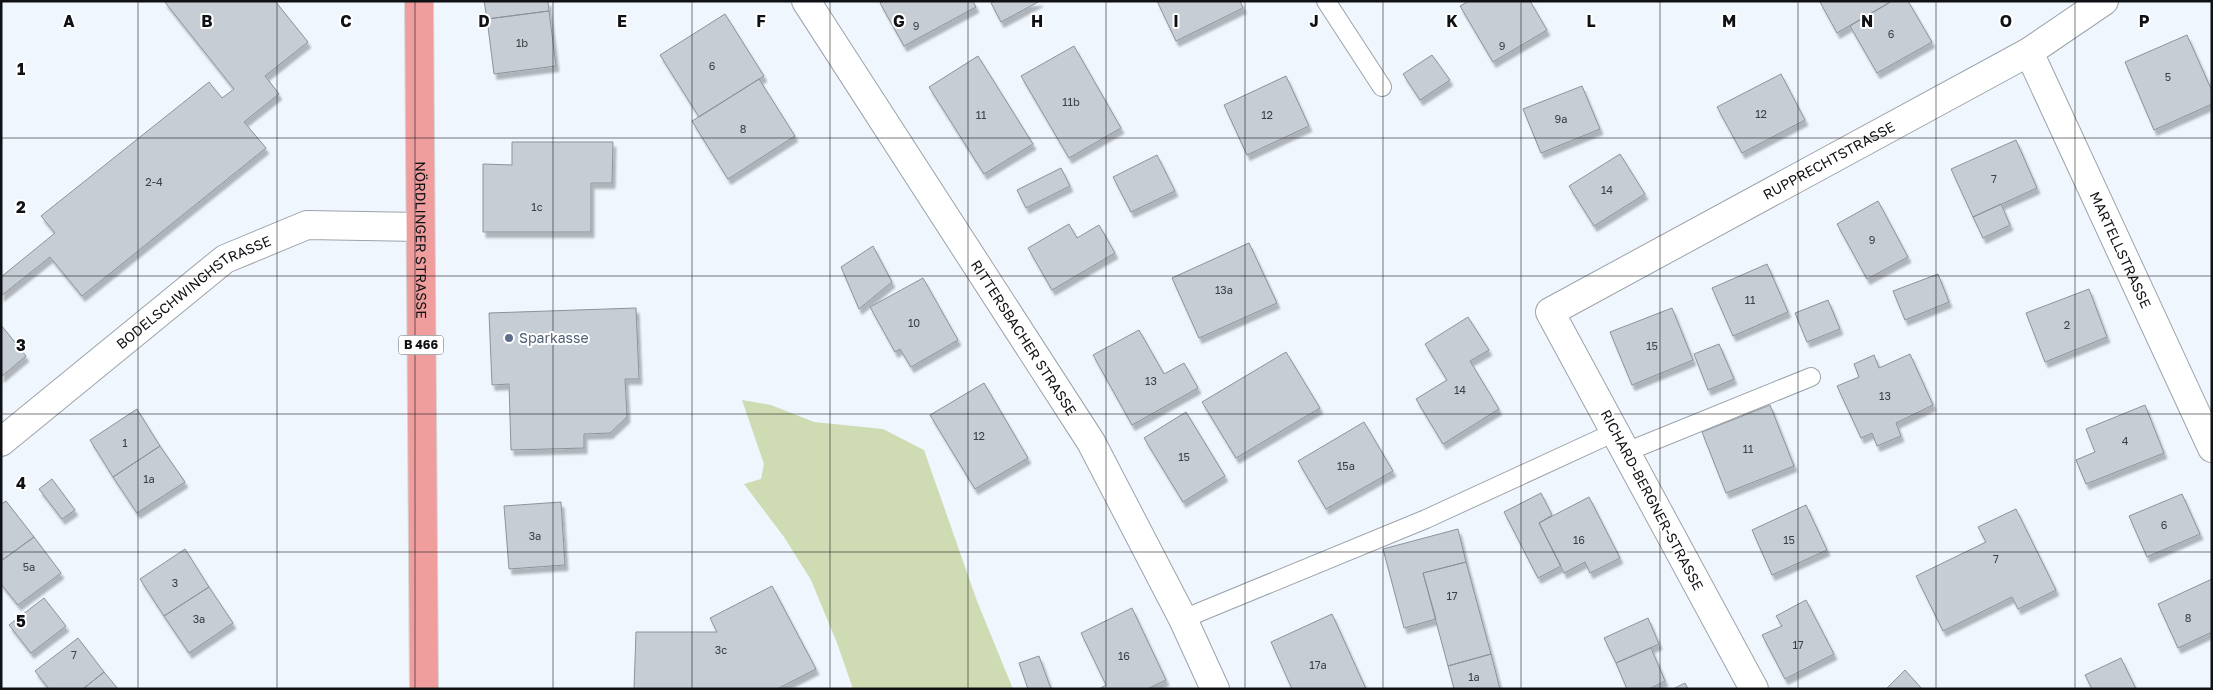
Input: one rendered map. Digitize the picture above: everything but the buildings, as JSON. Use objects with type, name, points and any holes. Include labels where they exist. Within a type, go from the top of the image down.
[{"type":"main road","name":"NÖRDLINGER STRASSE","points":[[419,1],[424,689]]},
{"type":"street","name":"RITTERSBACHER STRASSE","points":[[806,1],[1091,442],[1183,619],[1216,689]]},
{"type":"street","name":"RUPPRECHTSTRASSE","points":[[1550,312],[2029,52],[2104,1]]},
{"type":"street","name":"MARTELLSTRASSE","points":[[2029,52],[2212,448]]},
{"type":"street","name":"BODELSCHWINGHSTRASSE","points":[[1,442],[225,259],[307,225],[420,227]]},
{"type":"street","name":"RICHARD-BERGNER-STRASSE","points":[[1550,312],[1754,689]]},
{"type":"lane","points":[[1326,1],[1382,87]]},
{"type":"lane","points":[[1183,619],[1426,519],[1621,442],[1811,377]]},
{"type":"green space","points":[[742,400],[771,405],[814,422],[883,429],[924,450],[977,601],[1013,689],[853,689],[837,643],[811,580],[784,537],[744,484],[761,479],[764,464]]},
{"type":"place","name":"Sparkasse","points":[[509,338]]}]
